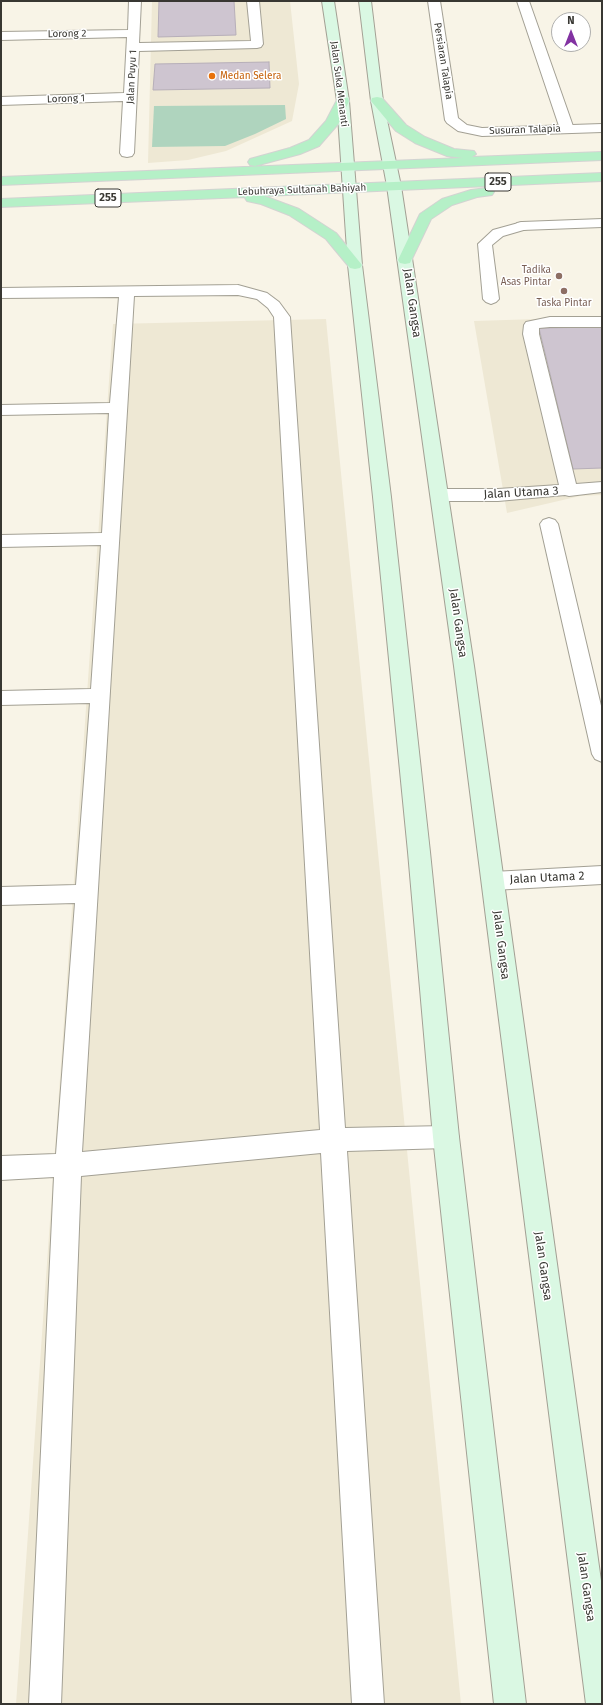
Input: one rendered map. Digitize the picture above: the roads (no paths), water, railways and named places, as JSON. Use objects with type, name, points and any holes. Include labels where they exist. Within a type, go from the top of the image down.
[{"type":"main road","name":"Jalan Suka Menanti","points":[[328,1],[343,101],[347,167],[350,188]]},
{"type":"main road","points":[[365,1],[377,101],[389,166]]},
{"type":"main road","points":[[187,174],[265,160],[295,151],[314,143],[332,123],[343,101]]},
{"type":"main road","points":[[377,101],[401,128],[420,140],[452,153],[526,160]]},
{"type":"main road","name":"Lebuhraya Sultanah Bahiyah","points":[[1,181],[602,156]]},
{"type":"main road","name":"Jalan Gangsa","points":[[389,166],[394,186],[440,495],[493,881],[602,1704]]},
{"type":"main road","name":"Lebuhraya Sultanah Bahiyah","points":[[1,203],[602,177]]},
{"type":"main road","points":[[405,260],[426,217],[447,202],[476,193],[534,185],[560,179]]},
{"type":"main road","points":[[350,188],[355,265],[382,497],[418,844],[446,1137],[510,1704]]},
{"type":"main road","points":[[215,194],[264,200],[294,212],[331,236],[355,265]]},
{"type":"street","name":"Jalan Puyu 1","points":[[127,153],[134,47],[133,33],[135,1]]},
{"type":"street","points":[[134,47],[257,44],[253,1]]},
{"type":"street","name":"Persiaran Talapia","points":[[434,1],[452,120]]},
{"type":"street","points":[[523,1],[567,129]]},
{"type":"street","name":"Lorong 2","points":[[1,36],[133,33]]},
{"type":"street","name":"Lorong 1","points":[[1,101],[131,97]]},
{"type":"street","name":"Susuran Talapia","points":[[452,120],[462,128],[482,132],[602,128]]},
{"type":"street","points":[[491,299],[486,244],[498,233],[522,226],[602,223]]},
{"type":"street","points":[[1,293],[238,290],[262,296],[274,305],[282,317],[368,1704]]},
{"type":"street","points":[[45,1704],[68,1164],[127,292]]},
{"type":"street","points":[[570,491],[531,334],[532,325],[550,322],[602,322]]},
{"type":"street","points":[[1,410],[118,408]]},
{"type":"street","name":"Jalan Utama 3","points":[[440,495],[498,495],[570,491],[602,487]]},
{"type":"street","points":[[549,524],[602,754]]},
{"type":"street","points":[[1,541],[111,539]]},
{"type":"street","points":[[1,698],[99,696]]},
{"type":"street","name":"Jalan Utama 2","points":[[493,881],[602,874]]},
{"type":"street","points":[[1,896],[86,894]]},
{"type":"street","points":[[1,1168],[68,1164],[334,1140],[446,1137]]},
{"type":"place","name":"Medan Selera","points":[[212,76]]},
{"type":"place","name":"Tadika Asas Pintar","points":[[559,276]]},
{"type":"place","name":"Taska Pintar","points":[[564,291]]}]
